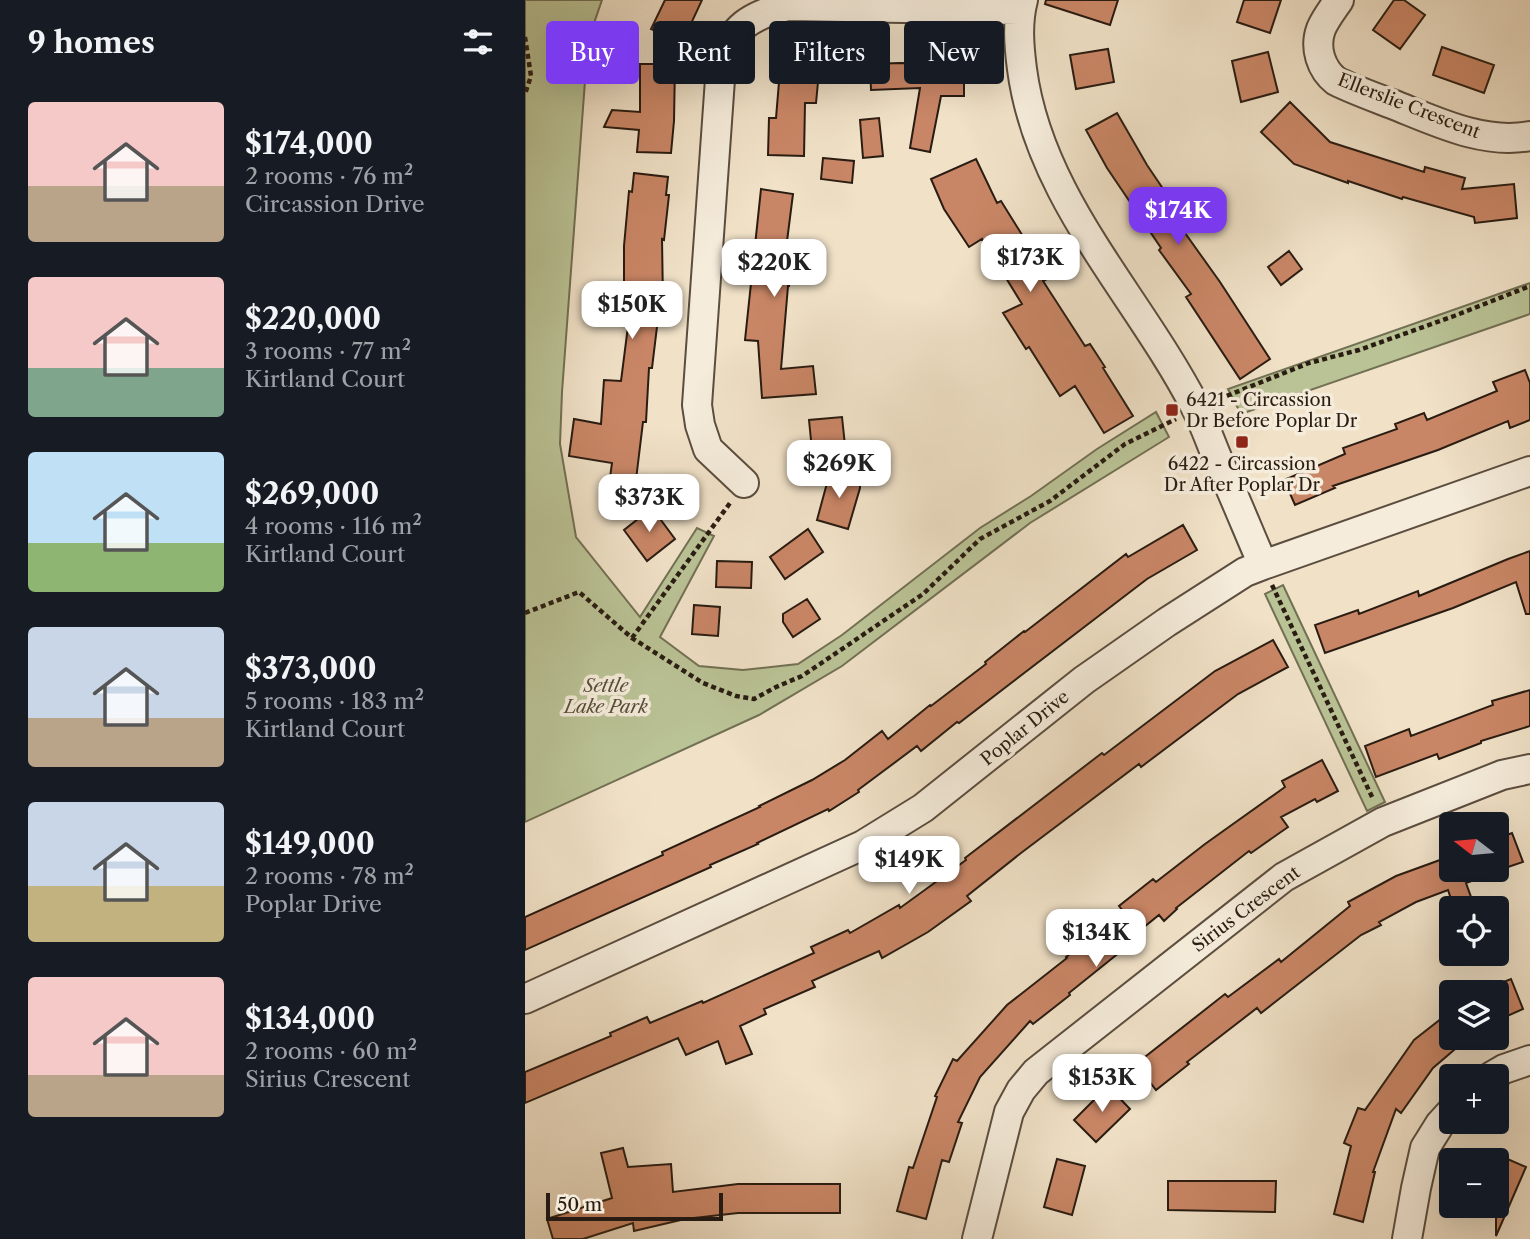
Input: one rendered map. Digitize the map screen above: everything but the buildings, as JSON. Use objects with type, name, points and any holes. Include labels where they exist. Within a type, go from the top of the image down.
[{"type":"street","name":"Ellerslie Crescent","points":[[1339,0],[1324,22],[1318,43],[1323,65],[1336,81],[1475,134],[1499,137],[1530,136]]},
{"type":"street","points":[[744,483],[708,449],[697,405],[721,65],[728,43],[749,20],[766,11],[788,6],[1021,5],[1019,43],[1024,87],[1045,156],[1093,244],[1196,408],[1263,565]]},
{"type":"street","name":"Poplar Drive","points":[[525,999],[863,845],[923,808],[1084,680],[1245,572],[1530,471]]},
{"type":"street","name":"Sirius Crescent","points":[[977,1239],[1009,1112],[1021,1090],[1036,1072],[1284,877],[1383,822],[1502,775],[1530,769]]},
{"type":"street","points":[[1509,1067],[1530,1060]]},
{"type":"street","points":[[1407,1239],[1425,1148],[1439,1126]]},
{"type":"path","points":[[525,37],[531,76],[525,94]]},
{"type":"path","points":[[525,614],[579,592],[632,638],[703,683],[736,696],[754,699],[811,670],[923,594],[980,540],[1050,501],[1125,444],[1196,408],[1309,363],[1359,350],[1472,310],[1530,286]]},
{"type":"path","points":[[632,638],[744,483]]},
{"type":"path","points":[[1263,565],[1383,822]]},
{"type":"green space","name":"Settle Lake Park","points":[[525,0],[602,0],[595,21],[546,21],[546,84],[585,84],[560,444],[576,537],[640,617],[697,528],[714,536],[660,637],[699,666],[743,670],[798,664],[842,635],[980,528],[1156,412],[1169,437],[1030,523],[842,666],[759,715],[525,822]]},
{"type":"green space","points":[[1530,283],[1530,314],[1241,414],[1228,389]]},
{"type":"green space","points":[[1283,585],[1385,802],[1367,811],[1265,594]]},
{"type":"place","name":"6421 - Circassion Dr Before Poplar Dr","points":[[1172,410]]},
{"type":"place","name":"6422 - Circassion Dr After Poplar Dr","points":[[1242,442]]}]
